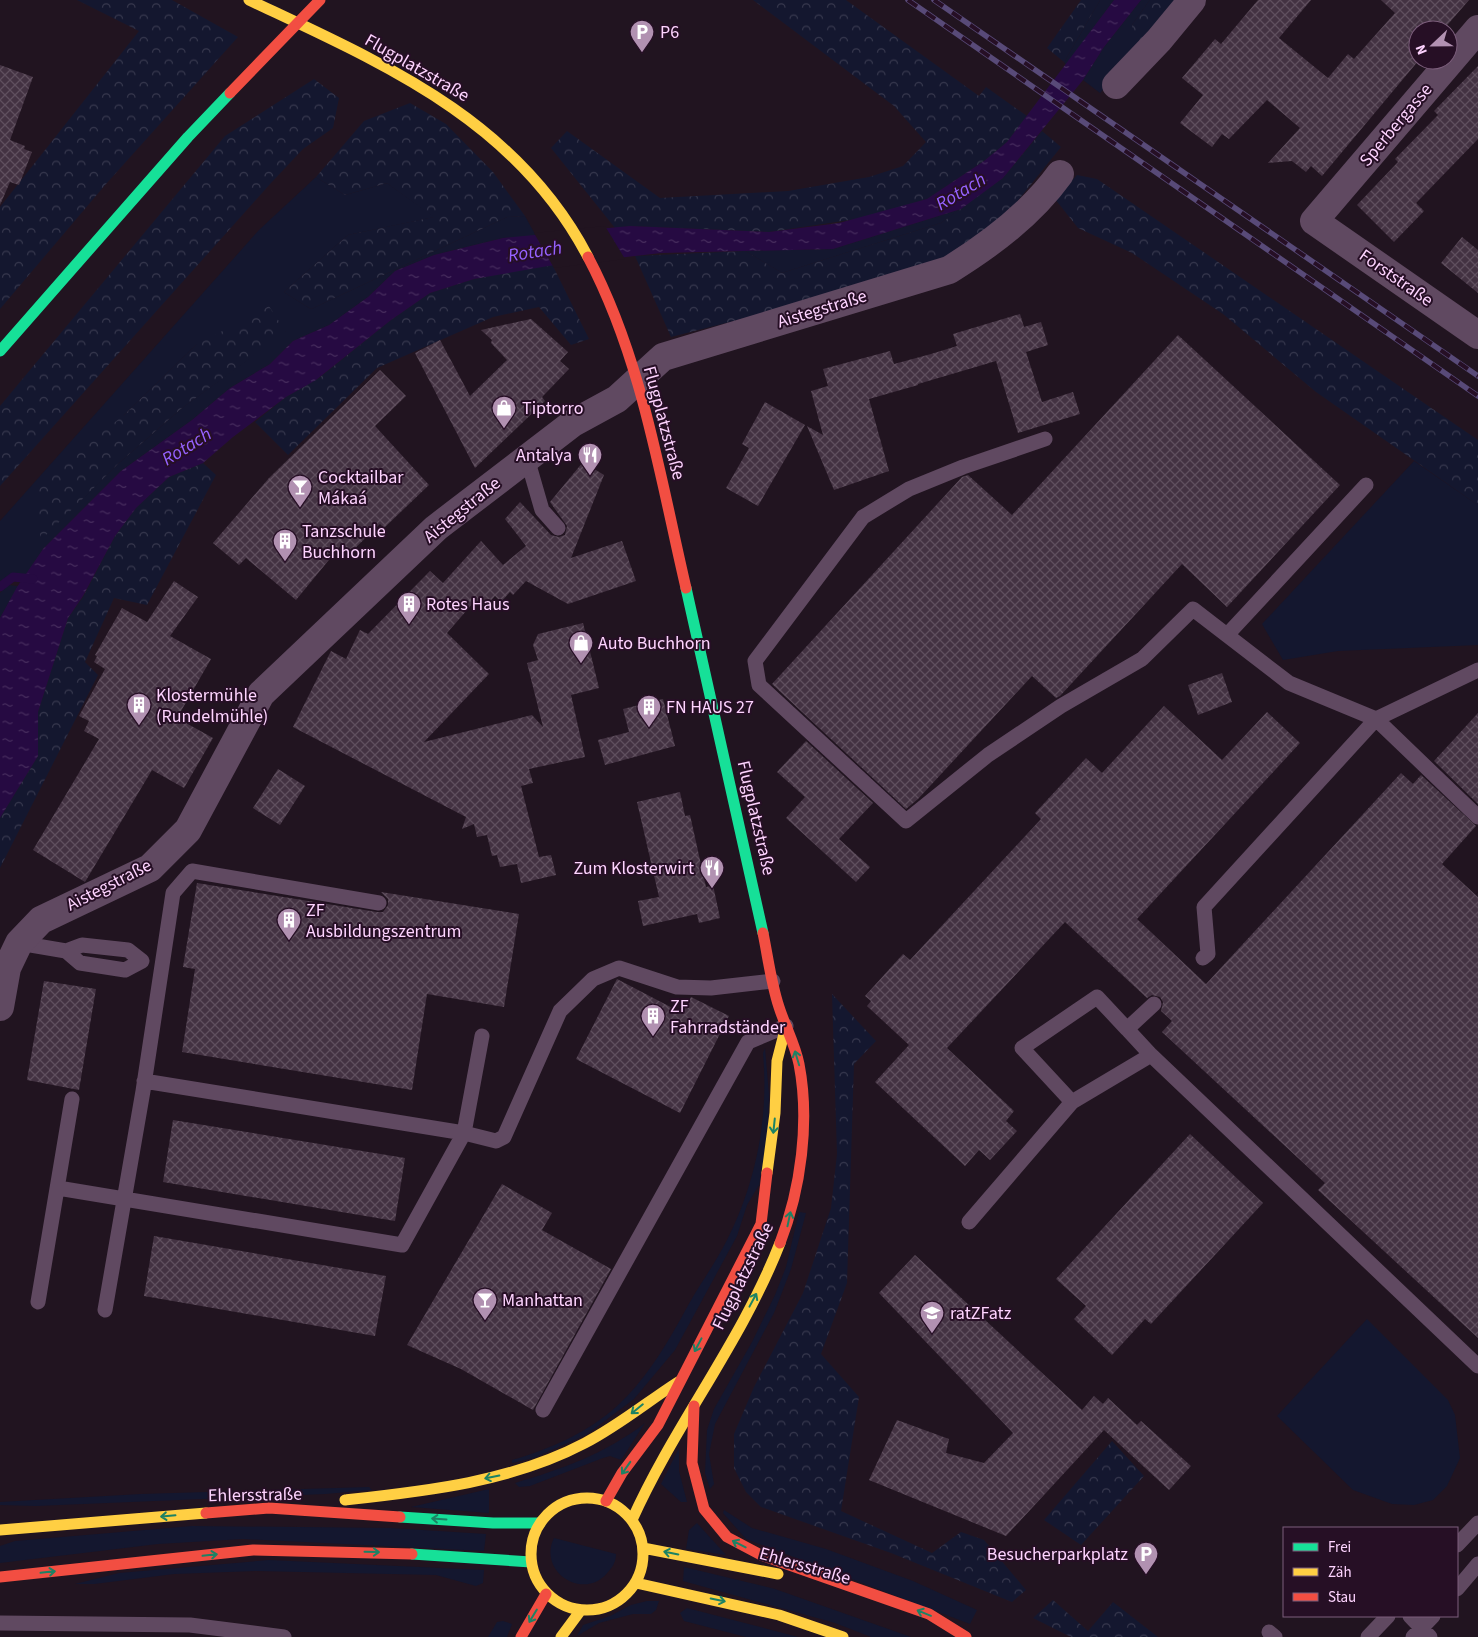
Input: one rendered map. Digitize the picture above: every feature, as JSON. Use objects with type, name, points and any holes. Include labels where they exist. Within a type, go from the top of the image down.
[{"type":"street","name":"Flugplatzstraße","points":[[250,0],[389,68],[455,107],[527,172],[562,214],[593,262],[612,307],[652,439],[777,1001],[799,1062],[803,1129],[786,1233],[727,1350],[645,1486],[632,1520]]},
{"type":"street","points":[[0,351],[188,137],[320,0]]},
{"type":"street","points":[[1116,85],[1159,40],[1192,0]]},
{"type":"street","name":"Sperbergasse","points":[[1314,220],[1478,29]]},
{"type":"street","name":"Aistegstraße","points":[[0,1007],[7,968],[19,943],[41,920],[150,868],[188,830],[261,694],[436,528],[572,423],[617,399],[663,357],[949,270],[990,244],[1043,197],[1060,174]]},
{"type":"street","name":"Forststraße","points":[[1314,220],[1478,335]]},
{"type":"street","name":"Flugplatzstraße","points":[[606,1501],[622,1472],[658,1424],[761,1224],[776,1113],[777,1061],[786,1026]]},
{"type":"street","points":[[269,1508],[394,1495],[501,1475],[582,1445],[615,1426],[646,1402],[678,1382]]},
{"type":"street","points":[[694,1403],[692,1463],[704,1509],[727,1537],[761,1555],[928,1614],[966,1637]]},
{"type":"street","points":[[592,1498],[606,1501],[620,1508],[632,1520],[639,1528],[643,1558],[636,1582],[627,1595],[604,1608],[581,1610],[560,1604],[546,1594],[535,1576],[531,1562],[535,1532],[550,1512],[572,1500],[592,1498]]},
{"type":"street","name":"Ehlersstraße","points":[[0,1530],[269,1508],[493,1522],[540,1523]]},
{"type":"street","name":"Ehlersstraße","points":[[643,1548],[786,1575],[841,1593],[896,1615]]},
{"type":"street","points":[[0,1577],[253,1550],[384,1552],[531,1562]]},
{"type":"street","points":[[636,1582],[779,1615],[843,1637]]},
{"type":"street","points":[[521,1637],[546,1594]]},
{"type":"street","points":[[561,1637],[581,1610]]},
{"type":"street","points":[[932,1630],[951,1637]]},
{"type":"lane","points":[[1045,440],[963,467],[909,489],[863,516],[755,661],[759,685],[906,821],[988,755],[1061,706],[1142,659],[1193,610],[1289,683],[1376,719],[1478,817]]},
{"type":"lane","points":[[526,458],[542,510],[558,528]]},
{"type":"lane","points":[[1227,635],[1366,485]]},
{"type":"lane","points":[[1203,958],[1208,954],[1204,907],[1376,719],[1478,670]]},
{"type":"lane","points":[[105,1310],[125,1200],[173,893],[192,871],[380,903]]},
{"type":"lane","points":[[19,943],[66,951],[82,945],[128,950],[142,962],[161,964]]},
{"type":"lane","points":[[144,1081],[464,1133],[496,1141],[504,1137],[560,1010],[593,978],[619,968],[677,987],[711,988],[774,981]]},
{"type":"lane","points":[[1072,1102],[1022,1048],[1097,997],[1151,1055],[1478,1366]]},
{"type":"lane","points":[[1128,1029],[1154,1004]]},
{"type":"lane","points":[[543,1410],[748,1042],[786,1026]]},
{"type":"lane","points":[[58,1188],[402,1245],[464,1133],[482,1036]]},
{"type":"lane","points":[[969,1222],[1072,1102],[1151,1055]]},
{"type":"lane","points":[[38,1302],[72,1099]]},
{"type":"lane","points":[[1458,1544],[1478,1523]]},
{"type":"lane","points":[[1458,1588],[1478,1564]]},
{"type":"lane","points":[[1368,1637],[1387,1617]]},
{"type":"lane","points":[[1411,1617],[1422,1634],[1432,1617]]},
{"type":"lane","points":[[0,1623],[190,1626],[284,1637]]},
{"type":"green space","points":[[77,0],[172,0],[238,37],[106,184],[0,309],[0,207],[139,31]]},
{"type":"green space","points":[[753,0],[846,0],[979,96],[986,87],[1027,116],[1007,142],[984,161],[927,199],[863,218],[769,232],[630,226],[615,228],[551,148],[567,131],[660,198],[788,191],[869,177],[903,166],[926,142],[894,106]]},
{"type":"green space","points":[[1081,0],[1100,0],[1064,62],[1047,48]]},
{"type":"green space","points":[[1100,0],[1114,0],[1066,65],[1064,62]]},
{"type":"green space","points":[[1141,0],[1150,0],[1132,25],[1146,44],[1100,93],[1083,80],[1104,47]]},
{"type":"green space","points":[[1150,0],[1183,0],[1146,44],[1133,39],[1132,25]]},
{"type":"green space","points":[[314,79],[339,98],[333,128],[303,149],[271,183],[0,486],[0,406],[225,136]]},
{"type":"green space","points":[[410,103],[446,124],[493,172],[525,216],[507,217],[311,309],[284,292],[348,235],[434,217],[387,183],[345,195],[316,177],[364,121]]},
{"type":"green space","points":[[1042,131],[1061,147],[988,238],[928,269],[840,294],[671,337],[635,256],[745,251],[782,273],[941,223],[1003,178]]},
{"type":"green space","points":[[1077,175],[1097,179],[1478,440],[1478,505],[1316,392],[1223,314],[1132,253],[1078,228],[1055,199]]},
{"type":"green space","points":[[316,177],[345,195],[387,183],[435,217],[348,235],[284,292],[311,309],[507,217],[525,216],[536,236],[503,238],[434,255],[395,271],[368,297],[329,325],[293,341],[270,364],[230,388],[192,420],[121,471],[43,549],[25,576],[16,573],[0,581],[0,521],[259,230]],"holes":[[[286,331],[182,408],[120,462],[41,539],[124,415],[196,345]]]},
{"type":"green space","points":[[961,209],[941,223],[782,273],[745,251],[833,249]]},
{"type":"green space","points":[[552,264],[589,339],[571,345],[539,307],[493,317],[377,368],[288,455],[255,422],[286,397],[319,378],[391,320],[430,293],[474,279]]},
{"type":"green space","points":[[269,306],[286,332],[182,408],[120,462],[41,540],[36,508],[41,480],[124,415],[196,345]]},
{"type":"green space","points":[[1414,461],[1478,505],[1478,645],[1338,651],[1283,660],[1262,624]]},
{"type":"green space","points":[[203,463],[216,475],[147,605],[114,598],[85,662],[98,675],[0,868],[0,818],[38,756],[38,712],[68,618],[83,597],[115,536],[136,508],[169,477]]},
{"type":"green space","points":[[8,585],[18,586],[0,618],[0,593]]},
{"type":"green space","points":[[832,994],[876,1041],[854,1064],[847,1283],[821,1354],[859,1397],[841,1511],[932,1553],[961,1532],[984,1540],[1026,1590],[1012,1602],[891,1553],[761,1507],[746,1492],[734,1468],[734,1434],[754,1387],[803,1293],[831,1208],[837,1154]]},
{"type":"green space","points":[[765,1048],[769,1095],[768,1133],[759,1185],[747,1205],[737,1236],[675,1350],[634,1399],[586,1435],[534,1458],[512,1463],[512,1460],[540,1451],[567,1439],[605,1416],[639,1383],[666,1344],[723,1248],[746,1196],[753,1173],[762,1125],[764,1101],[763,1053]]},
{"type":"green space","points":[[799,1212],[806,1213],[791,1269],[774,1313],[715,1424],[709,1454],[714,1484],[710,1489],[705,1473],[707,1430],[714,1409],[752,1342],[775,1295],[786,1267]]},
{"type":"green space","points":[[1367,1319],[1448,1400],[1455,1415],[1460,1458],[1447,1486],[1433,1500],[1414,1505],[1392,1504],[1353,1490],[1277,1416]]},
{"type":"green space","points":[[645,1423],[621,1460],[610,1456],[530,1486],[519,1487],[515,1483],[550,1472],[599,1452]]},
{"type":"green space","points":[[1112,1441],[1144,1476],[1081,1545],[1044,1520]]},
{"type":"green space","points":[[679,1448],[679,1471],[687,1502],[681,1502],[661,1484]]},
{"type":"green space","points":[[369,1487],[372,1490],[325,1494],[36,1506],[0,1505],[0,1502],[141,1494]]},
{"type":"green space","points":[[489,1489],[489,1513],[411,1507]]},
{"type":"green space","points":[[724,1510],[752,1528],[826,1549],[913,1581],[977,1610],[970,1624],[746,1539],[723,1513]]},
{"type":"green space","points":[[697,1523],[726,1555],[686,1549],[689,1530]]},
{"type":"green space","points":[[192,1526],[391,1528],[486,1534],[484,1551],[243,1539],[158,1544],[0,1563],[0,1546],[15,1541]]},
{"type":"green space","points":[[554,1538],[616,1554],[614,1564],[598,1581],[587,1584],[576,1583],[566,1579],[558,1572],[552,1562],[550,1550]]},
{"type":"green space","points":[[269,1560],[484,1570],[483,1583],[476,1586],[436,1575],[256,1571],[174,1574],[94,1584],[75,1584],[119,1573]]},
{"type":"green space","points":[[684,1567],[775,1589],[911,1637],[871,1637],[835,1623],[683,1581]]},
{"type":"green space","points":[[1053,1600],[1088,1631],[1113,1602],[1158,1637],[1071,1637],[1033,1618]]},
{"type":"green space","points":[[647,1601],[659,1601],[656,1610],[651,1614],[633,1614],[599,1623],[577,1636],[583,1625],[610,1616],[631,1605]]},
{"type":"green space","points":[[687,1608],[798,1637],[746,1637],[684,1621],[680,1613]]},
{"type":"green space","points":[[503,1621],[512,1624],[507,1637],[488,1637],[497,1622]]},
{"type":"water","name":"Rotach","points":[[1114,0],[1141,0],[1104,47],[1083,80],[1003,178],[961,209],[833,249],[661,253],[548,266],[474,279],[430,293],[391,320],[316,380],[286,397],[233,437],[203,463],[169,477],[136,508],[115,536],[83,596],[68,618],[38,712],[38,756],[0,818],[0,618],[17,587],[43,549],[121,471],[192,420],[230,388],[270,364],[293,341],[329,325],[368,297],[395,271],[434,255],[503,238],[630,226],[769,232],[839,223],[927,199],[984,161],[1007,142]]},
{"type":"pier","points":[[605,226],[625,259],[554,268],[534,233]]},
{"type":"building","points":[[1258,0],[1311,0],[1279,38],[1328,78],[1348,54],[1354,59],[1395,13],[1381,0],[1469,0],[1452,20],[1408,20],[1408,70],[1411,70],[1322,176],[1311,166],[1306,172],[1292,161],[1268,163],[1300,128],[1267,100],[1229,139],[1222,134],[1212,147],[1180,123],[1203,95],[1182,78],[1215,39],[1221,44]]},
{"type":"building","points":[[0,65],[33,77],[10,140],[25,146],[24,149],[32,152],[19,185],[10,182],[0,205]]},
{"type":"building","points":[[1478,66],[1478,139],[1416,203],[1424,211],[1394,242],[1357,205],[1398,162],[1395,159],[1438,115],[1434,111]]},
{"type":"building","points":[[1462,237],[1478,250],[1478,293],[1441,263]]},
{"type":"building","points":[[1020,314],[1024,327],[1041,322],[1048,345],[1026,352],[1042,402],[1073,392],[1080,414],[1018,433],[996,361],[869,399],[889,471],[834,490],[807,426],[823,435],[811,391],[828,386],[823,369],[890,351],[894,364],[931,354],[957,346],[953,334]]},
{"type":"building","points":[[531,319],[568,352],[560,361],[569,369],[542,397],[545,401],[475,468],[415,353],[440,340],[470,396],[507,360],[491,343],[492,340],[481,330]]},
{"type":"building","points":[[1178,335],[1340,485],[1227,607],[1182,564],[1060,696],[1056,698],[1032,676],[918,799],[906,809],[772,684],[962,477],[968,475],[1012,515]]},
{"type":"building","points":[[380,370],[406,396],[375,426],[429,485],[384,528],[380,524],[350,553],[342,544],[296,600],[246,558],[239,565],[213,543],[269,478]]},
{"type":"building","points":[[765,402],[805,425],[758,506],[726,488],[749,448],[742,444]]},
{"type":"building","points":[[583,462],[604,475],[571,558],[622,541],[636,581],[568,604],[526,581],[513,595],[510,592],[501,602],[495,596],[483,610],[474,602],[447,633],[489,674],[424,742],[532,715],[543,727],[527,663],[538,660],[533,645],[538,634],[583,623],[599,688],[571,695],[585,757],[529,769],[533,783],[521,786],[539,857],[551,855],[556,875],[521,883],[517,864],[500,867],[497,855],[492,856],[487,835],[477,837],[474,824],[462,829],[466,817],[293,727],[331,651],[346,659],[360,630],[368,634],[430,571],[443,583],[481,541],[503,565],[526,546],[505,519],[520,502],[551,535],[559,537],[565,535],[567,526],[550,502]]},
{"type":"building","points":[[174,581],[198,597],[170,636],[211,659],[177,718],[213,738],[184,788],[152,770],[85,882],[33,850],[99,739],[84,731],[89,721],[79,716],[105,669],[94,662],[97,656],[95,655],[122,608],[147,622]]},
{"type":"building","points":[[1222,673],[1232,702],[1198,715],[1188,685]]},
{"type":"building","name":"FN HAUS 27","points":[[663,699],[675,746],[605,765],[598,740],[629,732],[623,709]]},
{"type":"building","points":[[1164,706],[1222,760],[1267,712],[1300,743],[1137,919],[1206,984],[1401,773],[1413,784],[1421,775],[1476,826],[1442,864],[1478,897],[1478,1338],[1318,1190],[1325,1183],[1162,1032],[1172,1021],[1161,1011],[1163,1002],[1160,997],[1152,995],[1147,998],[1065,922],[947,1048],[1014,1111],[1006,1121],[1017,1131],[990,1160],[979,1150],[965,1166],[875,1082],[909,1045],[867,1006],[871,1001],[865,996],[903,954],[910,960],[1041,819],[1035,813],[1086,758],[1102,773]]},
{"type":"building","points":[[1478,713],[1478,804],[1434,761]]},
{"type":"building","points":[[806,741],[873,803],[839,839],[870,867],[856,882],[786,818],[805,797],[777,772]]},
{"type":"building","points":[[278,769],[305,786],[280,825],[253,808]]},
{"type":"building","points":[[680,792],[685,816],[690,815],[706,887],[713,885],[720,918],[699,923],[697,914],[643,926],[638,901],[659,897],[637,802]]},
{"type":"building","points":[[197,883],[377,912],[383,912],[388,905],[388,899],[381,892],[519,914],[504,1007],[427,994],[412,1090],[182,1052],[195,969],[183,967]]},
{"type":"building","name":"ZF Fahrradständer","points":[[617,979],[682,1013],[691,997],[729,1016],[680,1113],[576,1059]]},
{"type":"building","points":[[44,981],[96,989],[79,1090],[27,1080]]},
{"type":"building","points":[[173,1120],[405,1158],[395,1221],[163,1182]]},
{"type":"building","points":[[1190,1134],[1263,1203],[1151,1324],[1145,1319],[1112,1355],[1074,1319],[1086,1306],[1056,1279]]},
{"type":"building","points":[[502,1184],[552,1213],[542,1230],[611,1269],[533,1410],[461,1369],[407,1345]]},
{"type":"building","points":[[154,1236],[386,1276],[375,1336],[144,1296]]},
{"type":"building","points":[[915,1255],[1082,1410],[1094,1396],[1103,1404],[1108,1398],[1137,1425],[1141,1421],[1191,1466],[1169,1490],[1104,1430],[1006,1536],[869,1480],[897,1420],[949,1439],[946,1453],[984,1463],[1013,1433],[879,1293]]},
{"type":"waterway","points":[[0,587],[13,577],[33,579]]},
{"type":"railway","points":[[908,0],[1478,396]]},
{"type":"railway","points":[[934,0],[1478,376]]},
{"type":"traffic: fast","points":[[0,351],[188,137],[230,93]]},
{"type":"traffic: fast","points":[[686,588],[763,933]]},
{"type":"traffic: fast","points":[[400,1517],[493,1523],[540,1523]]},
{"type":"traffic: fast","points":[[412,1554],[531,1562]]},
{"type":"traffic: slow","points":[[249,0],[348,47],[396,73],[441,100],[484,132],[523,167],[558,209],[588,257]]},
{"type":"traffic: slow","points":[[767,1173],[775,1113],[777,1061],[786,1026]]},
{"type":"traffic: slow","points":[[632,1520],[668,1450],[747,1314],[780,1243]]},
{"type":"traffic: slow","points":[[345,1500],[407,1493],[468,1483],[528,1467],[585,1443],[621,1422],[678,1382]]},
{"type":"traffic: slow","points":[[587,1498],[608,1502],[627,1514],[639,1533],[643,1554],[639,1575],[627,1594],[608,1606],[587,1610],[566,1606],[547,1594],[535,1575],[531,1554],[535,1533],[547,1514],[566,1502],[587,1498]]},
{"type":"traffic: slow","points":[[0,1530],[206,1513]]},
{"type":"traffic: slow","points":[[643,1548],[778,1574]]},
{"type":"traffic: slow","points":[[636,1583],[779,1615],[843,1637]]},
{"type":"traffic: slow","points":[[561,1637],[581,1610]]},
{"type":"traffic: jam","points":[[230,93],[320,0]]},
{"type":"traffic: jam","points":[[588,257],[607,296],[636,377],[658,461],[686,588]]},
{"type":"traffic: jam","points":[[763,933],[776,998],[799,1064],[804,1108],[798,1178],[780,1243]]},
{"type":"traffic: jam","points":[[606,1501],[622,1473],[658,1425],[761,1224],[767,1173]]},
{"type":"traffic: jam","points":[[694,1406],[692,1463],[704,1509],[727,1537],[761,1555],[929,1614],[966,1637]]},
{"type":"traffic: jam","points":[[206,1513],[269,1508],[400,1517]]},
{"type":"traffic: jam","points":[[0,1577],[253,1550],[412,1554]]},
{"type":"traffic: jam","points":[[521,1637],[546,1594]]},
{"type":"place","name":"P6","points":[[642,53]]},
{"type":"place","name":"Tiptorro","points":[[504,429]]},
{"type":"place","name":"Antalya","points":[[590,476]]},
{"type":"place","name":"Cocktailbar Mákaá","points":[[300,508]]},
{"type":"place","name":"Tanzschule Buchhorn","points":[[285,562]]},
{"type":"place","name":"Rotes Haus","points":[[409,625]]},
{"type":"place","name":"Auto Buchhorn","points":[[581,664]]},
{"type":"place","name":"Klostermühle (Rundelmühle)","points":[[139,726]]},
{"type":"place","name":"FN HAUS 27","points":[[649,728]]},
{"type":"place","name":"Zum Klosterwirt","points":[[712,889]]},
{"type":"place","name":"ZF Ausbildungszentrum","points":[[289,941]]},
{"type":"place","name":"ZF Fahrradständer","points":[[653,1037]]},
{"type":"place","name":"Manhattan","points":[[485,1321]]},
{"type":"place","name":"ratZFatz","points":[[932,1334]]},
{"type":"place","name":"Besucherparkplatz","points":[[1146,1575]]}]
